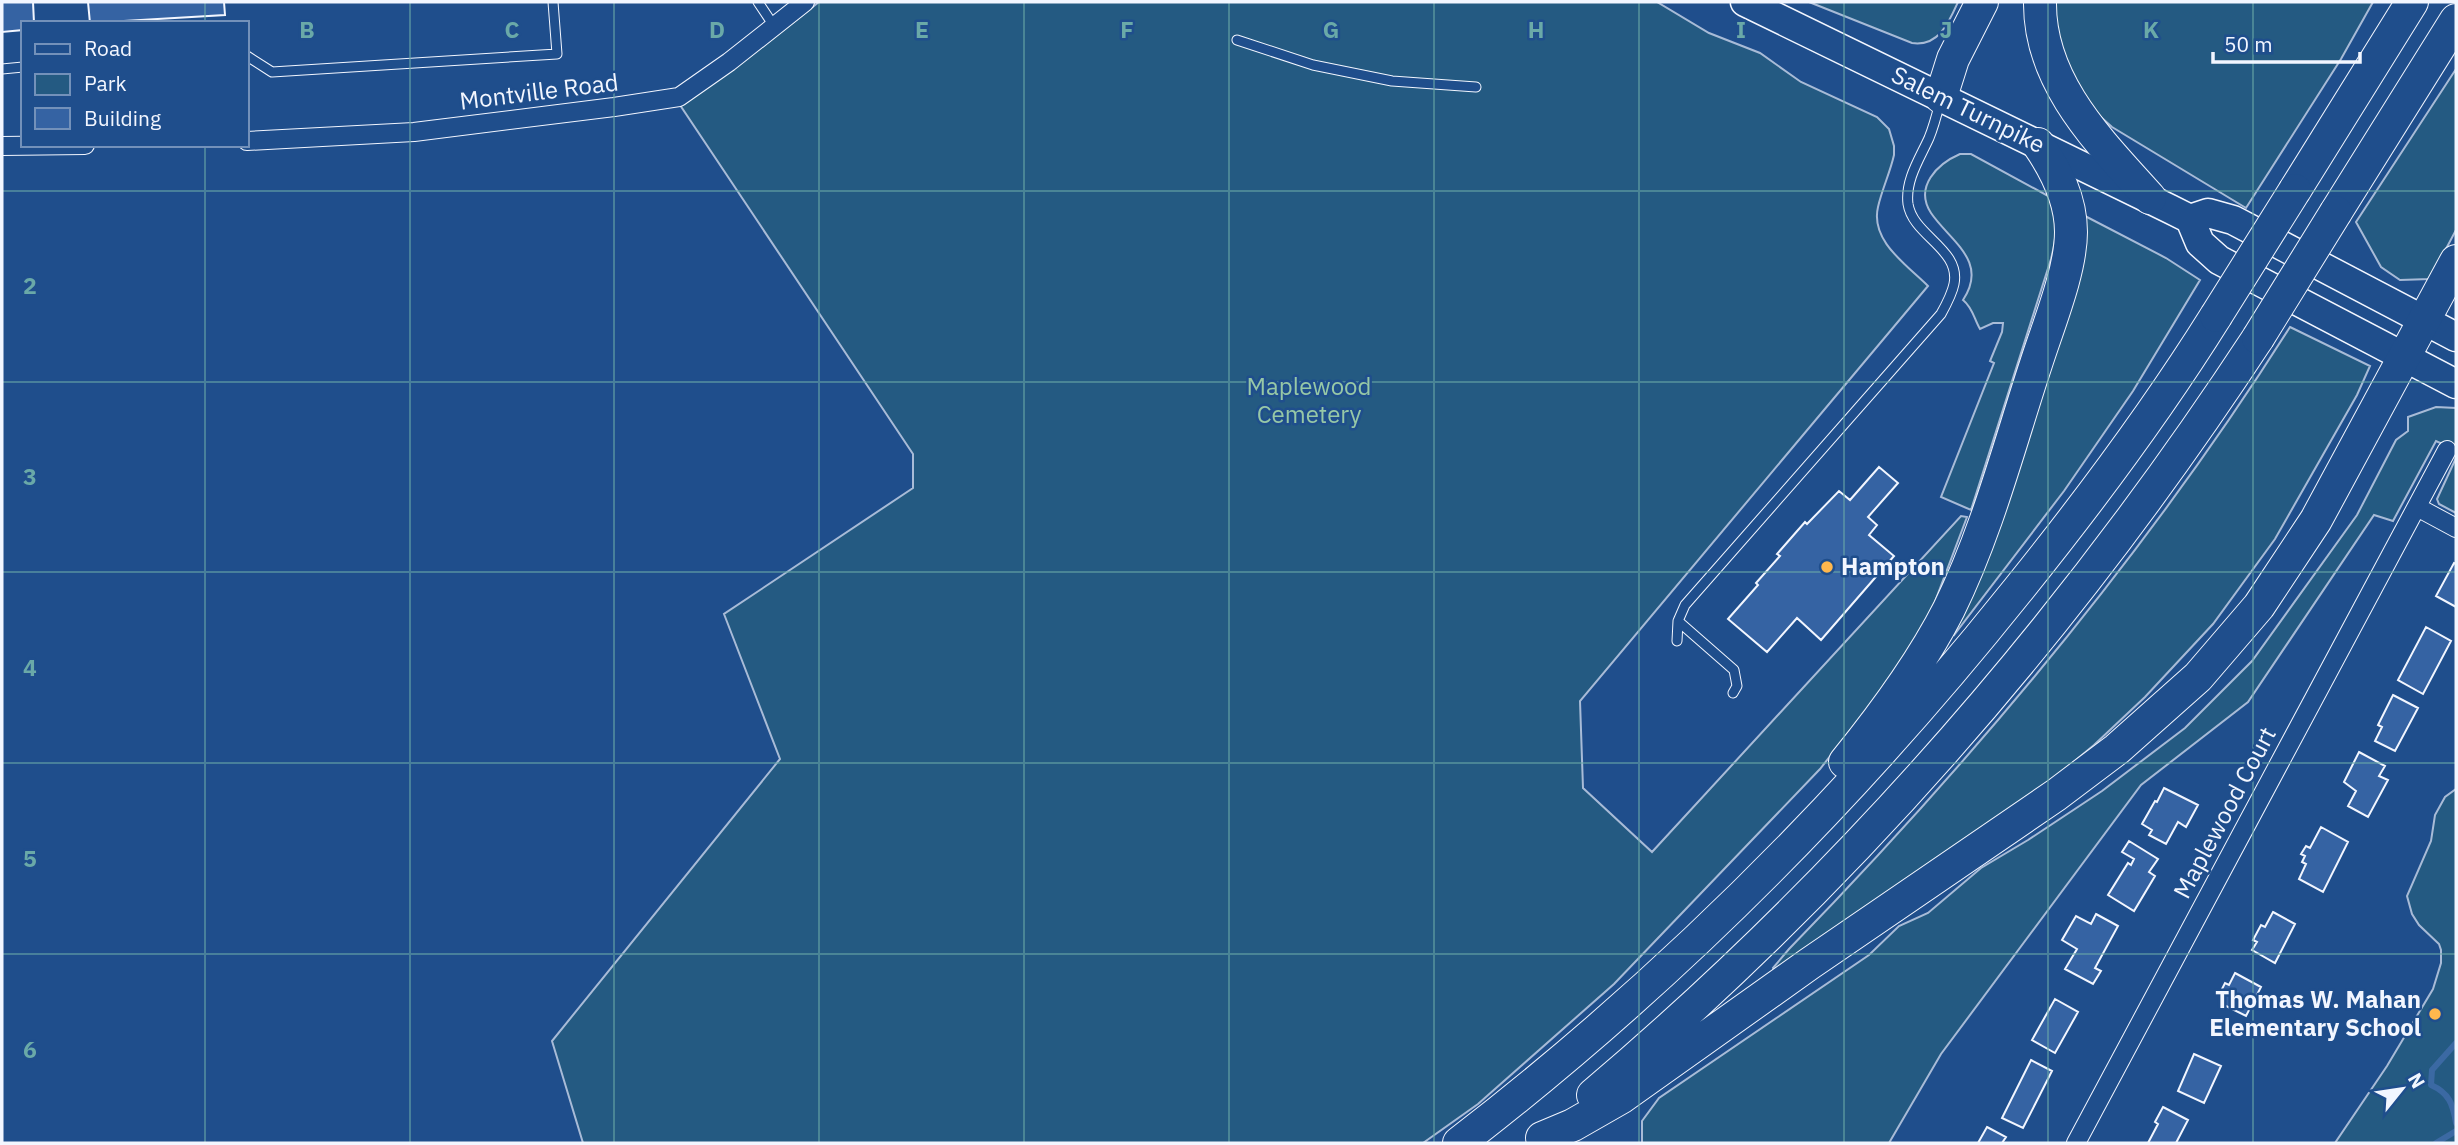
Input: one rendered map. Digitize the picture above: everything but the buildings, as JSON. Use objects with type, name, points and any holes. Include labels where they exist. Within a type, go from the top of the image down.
[{"type":"highway","points":[[1941,97],[1953,58],[1982,2]]},
{"type":"highway","points":[[2040,2],[2046,48],[2058,83],[2093,132],[2150,198]]},
{"type":"highway","points":[[2389,38],[2398,2]]},
{"type":"highway","points":[[1460,1143],[1623,1007],[1713,923],[1804,832],[1930,696],[2043,559],[2125,451],[2216,316],[2412,2]]},
{"type":"highway","points":[[1539,1141],[1626,1067],[1744,959],[1847,855],[1936,759],[2030,650],[2111,548],[2258,338],[2456,20]]},
{"type":"highway","points":[[1804,832],[1831,781],[1886,710],[1932,640],[1961,583],[1987,513],[2047,329],[2069,251],[2070,224],[2065,197],[2052,166],[2038,144]]},
{"type":"highway","points":[[1539,1141],[1622,1097],[1809,964],[2071,784],[2159,713],[2220,654],[2278,578],[2316,520],[2456,261]]},
{"type":"main road","name":"Salem Turnpike","points":[[1745,2],[2190,219]]},
{"type":"main road","points":[[2456,337],[2233,219],[2208,213],[2190,219],[2200,243],[2219,260],[2456,384]]},
{"type":"street","name":"Montville Road","points":[[248,141],[414,132],[679,97],[729,62],[805,2]]},
{"type":"street","points":[[2,146],[21,146]]},
{"type":"street","name":"Maplewood Court","points":[[2076,1143],[2447,450]]},
{"type":"street","points":[[2417,506],[2456,528]]},
{"type":"lane","points":[[248,57],[272,72],[557,54],[553,2]]},
{"type":"lane","points":[[758,2],[774,26]]},
{"type":"lane","points":[[1237,40],[1313,65],[1392,81],[1476,88]]},
{"type":"lane","points":[[2,69],[21,67]]},
{"type":"lane","points":[[1677,641],[1678,621],[1685,605],[1941,314],[1954,287],[1955,275],[1951,261],[1916,224],[1908,200],[1912,176],[1930,135],[1941,97]]},
{"type":"lane","points":[[1678,621],[1734,670],[1737,686],[1733,693]]},
{"type":"green space","name":"Maplewood Cemetery","points":[[819,2],[1657,2],[1709,33],[1760,53],[1801,82],[1877,117],[1889,129],[1894,155],[1878,207],[1879,231],[1892,251],[1928,286],[1580,701],[1583,788],[1652,852],[1961,516],[1967,517],[1928,620],[1886,685],[1820,769],[1614,984],[1478,1104],[1423,1143],[583,1143],[552,1041],[780,759],[724,614],[913,488],[913,454],[680,105],[745,60]]},
{"type":"green space","points":[[1809,2],[1958,2],[1942,32],[1929,41],[1912,43]]},
{"type":"green space","points":[[2054,2],[2373,2],[2341,59],[2246,208],[2112,127],[2093,110],[2059,50]]},
{"type":"green space","points":[[2456,69],[2456,230],[2430,279],[2400,280],[2381,267],[2356,222]]},
{"type":"green space","points":[[1960,154],[1971,154],[2050,197],[2056,228],[2051,259],[1971,510],[1941,497],[1994,363],[1990,361],[2003,323],[1993,323],[1980,329],[1963,300],[1972,274],[1969,263],[1964,252],[1931,213],[1926,203],[1925,194],[1930,177],[1943,164]]},
{"type":"green space","points":[[2085,216],[2166,258],[2200,280],[2133,391],[2064,491],[1954,635],[1948,630]]},
{"type":"green space","points":[[2290,327],[2370,366],[2357,395],[2275,539],[2213,624],[2145,697],[2094,745],[2035,794],[1775,972],[1773,968],[1789,949],[1926,803],[2056,651],[2178,493]]},
{"type":"green space","points":[[2436,407],[2456,408],[2456,450],[2436,441],[2393,521],[2374,515],[2248,702],[2141,785],[1941,1054],[1889,1143],[1642,1143],[1642,1121],[1659,1098],[1869,955],[1899,926],[1928,913],[1981,868],[2102,791],[2185,728],[2252,661],[2357,515],[2396,440],[2408,431],[2408,417]]},
{"type":"green space","points":[[2456,458],[2456,513],[2439,504],[2437,499]]},
{"type":"green space","points":[[2456,789],[2456,1143],[2335,1143],[2387,1066],[2433,989],[2441,963],[2441,950],[2439,944],[2419,925],[2412,914],[2407,896],[2431,841],[2435,815],[2445,797]]},
{"type":"waterway","points":[[2456,1043],[2432,1070],[2431,1085],[2449,1100],[2456,1123]]},
{"type":"waterway","points":[[2436,1143],[2456,1131]]},
{"type":"place","name":"Hampton","points":[[1827,567]]},
{"type":"place","name":"Thomas W. Mahan Elementary School","points":[[2435,1014]]}]
